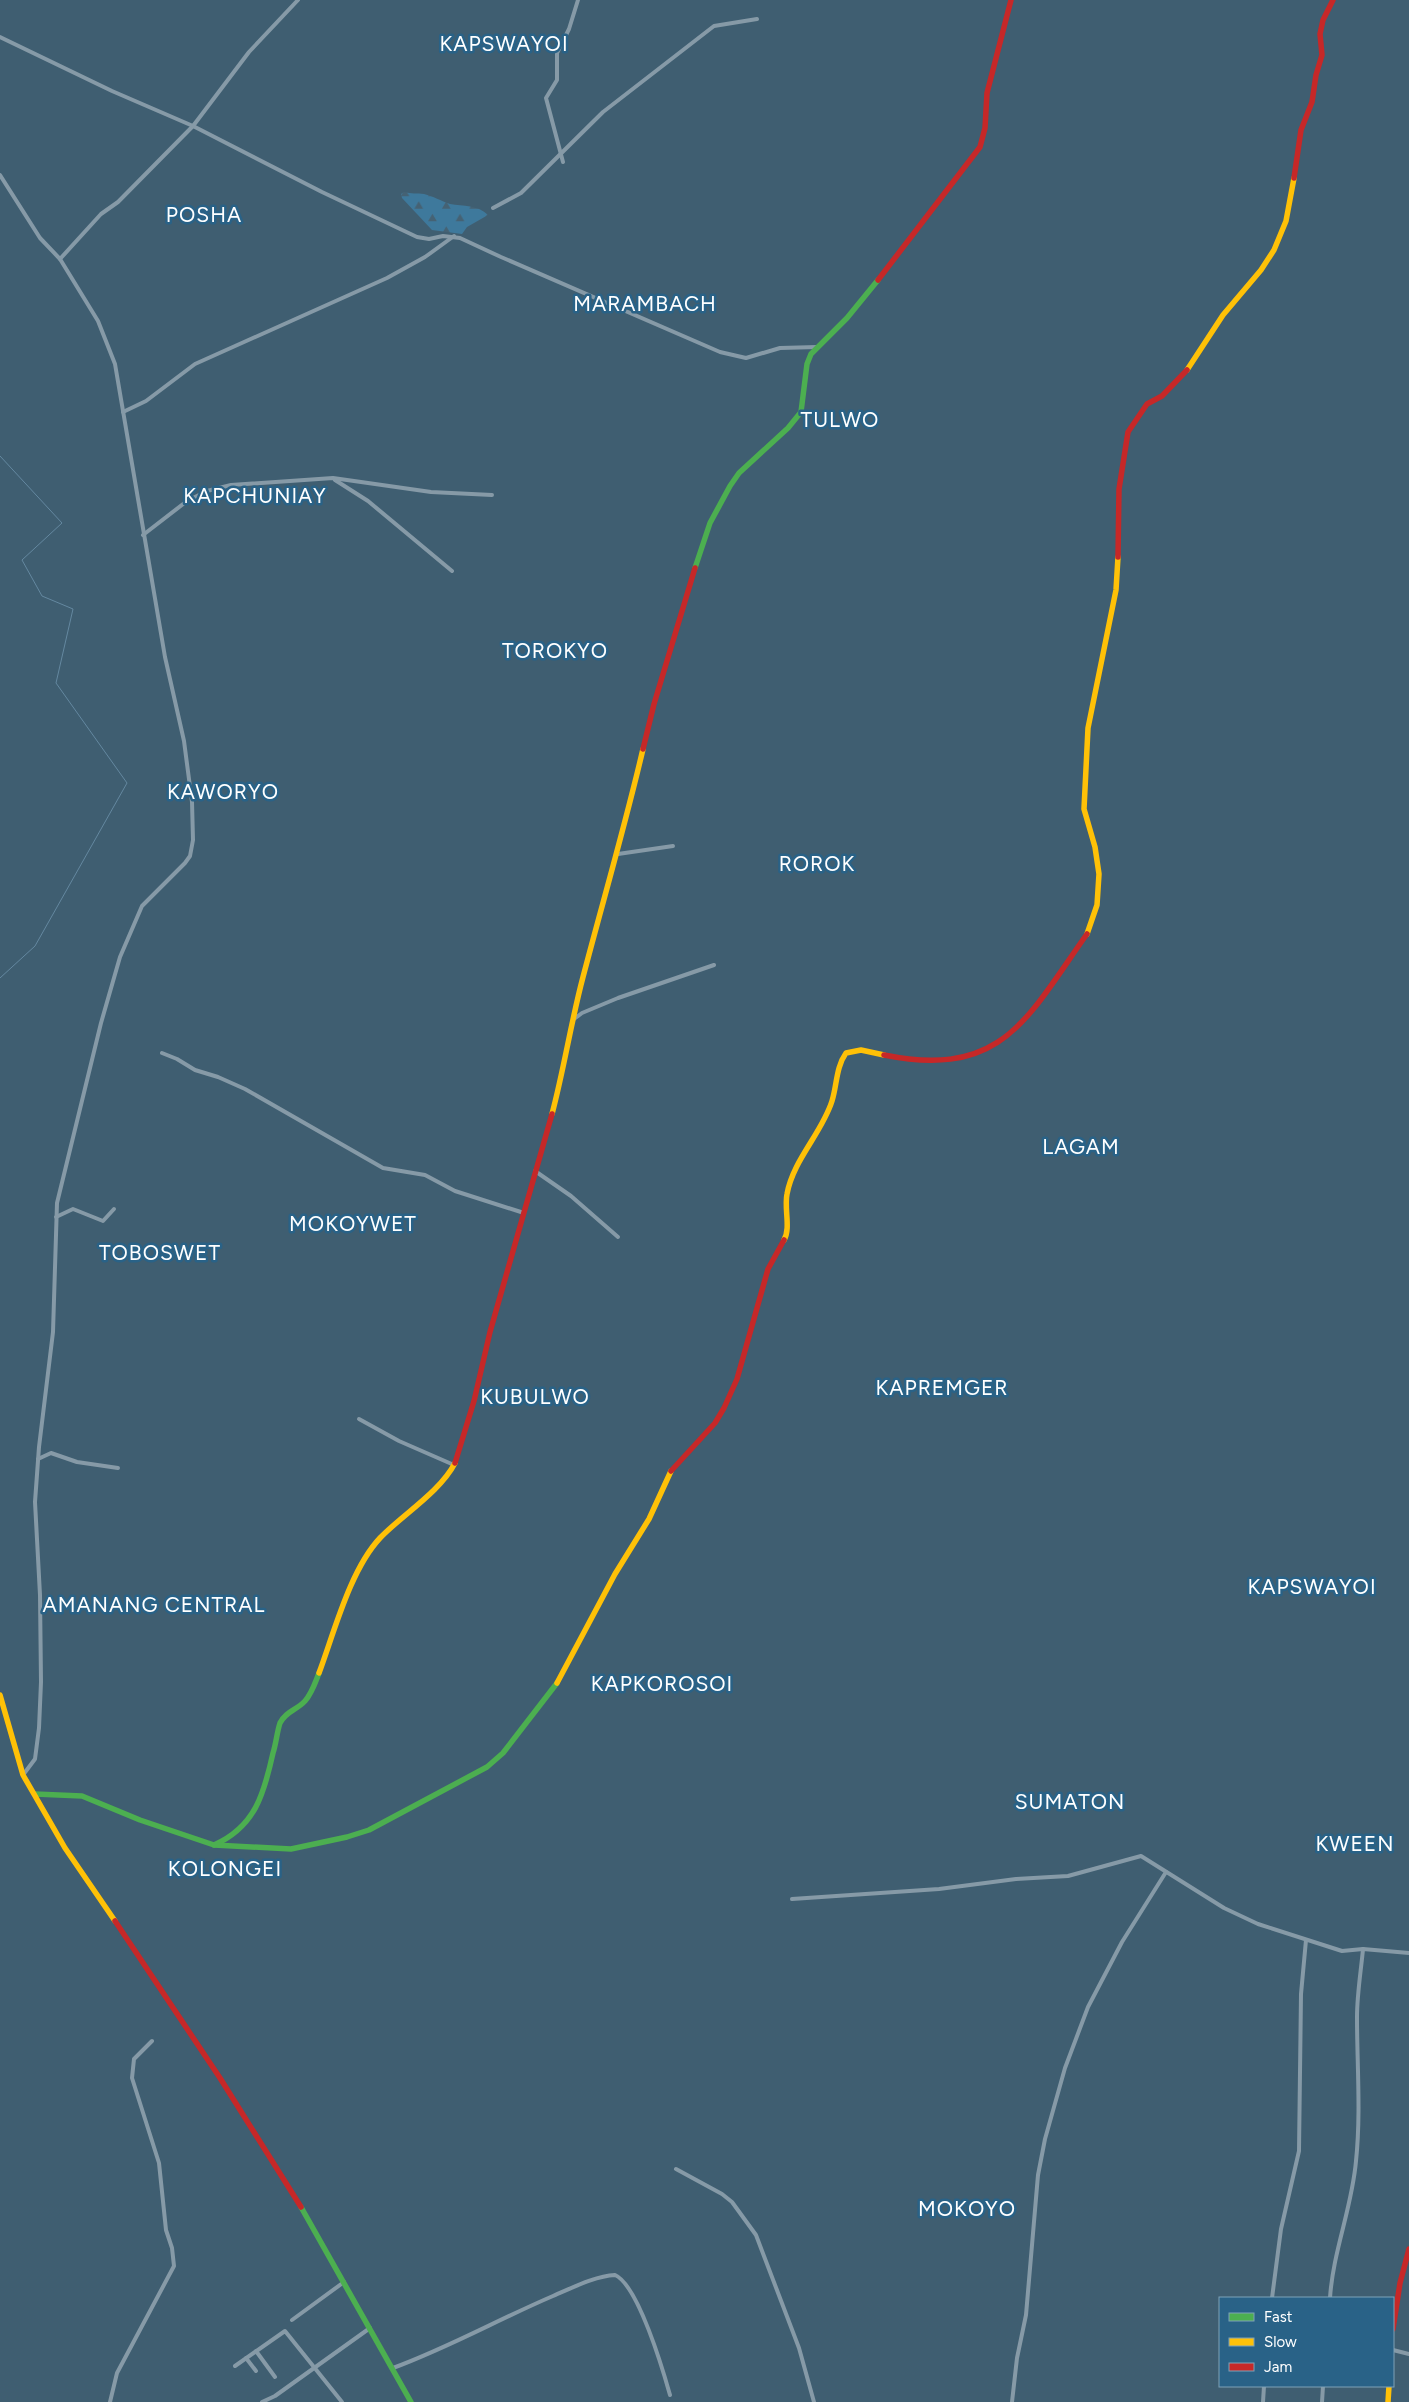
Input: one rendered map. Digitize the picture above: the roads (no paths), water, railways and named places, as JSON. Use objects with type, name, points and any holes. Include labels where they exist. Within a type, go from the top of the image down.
[{"type":"street","points":[[60,259],[101,214],[118,202],[193,126],[249,52],[298,0]]},
{"type":"street","points":[[563,162],[546,98],[557,80],[557,54],[569,29],[578,0]]},
{"type":"street","points":[[214,1845],[228,1839],[240,1829],[256,1809],[270,1768],[280,1724],[287,1712],[304,1702],[313,1688],[344,1603],[368,1551],[433,1490],[454,1465],[474,1401],[490,1332],[562,1076],[582,978],[618,854],[654,704],[686,593],[710,523],[739,473],[788,428],[801,412],[807,364],[817,347],[847,318],[868,293],[980,148],[987,92],[1011,0]]},
{"type":"street","points":[[36,1794],[82,1796],[96,1800],[168,1832],[214,1845],[291,1849],[347,1838],[369,1830],[438,1795],[487,1767],[503,1753],[554,1689],[615,1574],[649,1518],[672,1468],[715,1423],[724,1408],[737,1379],[768,1268],[788,1233],[785,1214],[787,1193],[792,1177],[832,1102],[841,1060],[846,1054],[861,1050],[902,1059],[957,1059],[994,1046],[1020,1025],[1080,945],[1094,918],[1097,905],[1098,861],[1086,818],[1083,799],[1091,705],[1116,590],[1119,565],[1117,542],[1119,489],[1128,432],[1147,404],[1162,396],[1186,372],[1223,315],[1261,270],[1274,250],[1286,221],[1299,155],[1301,130],[1312,102],[1316,75],[1322,55],[1320,34],[1323,20],[1333,0]]},
{"type":"street","points":[[493,208],[521,193],[603,112],[714,26],[757,19]]},
{"type":"street","points":[[0,37],[112,91],[193,126],[322,192],[417,237],[429,239],[454,236],[700,344],[736,357],[746,358],[780,348],[817,347]]},
{"type":"street","points":[[0,175],[40,238],[60,259],[98,321],[115,364],[143,536],[184,741],[192,802],[193,840],[190,856],[185,863],[142,906],[120,957],[101,1023],[62,1178],[56,1217],[57,1262],[53,1332],[38,1459],[35,1502],[40,1595],[41,1682],[34,1759],[23,1775]]},
{"type":"street","points":[[124,412],[146,401],[195,364],[387,278],[425,257],[454,236]]},
{"type":"street","points":[[143,536],[187,501],[207,491],[231,485],[333,478],[432,492],[492,495]]},
{"type":"street","points":[[333,478],[368,501],[452,571]]},
{"type":"street","points":[[618,854],[673,846]]},
{"type":"street","points":[[574,1019],[582,1013],[618,998],[714,966]]},
{"type":"street","points":[[162,1053],[177,1059],[195,1070],[218,1077],[245,1089],[383,1168],[425,1175],[455,1191],[524,1214]]},
{"type":"street","points":[[535,1171],[571,1196],[618,1237]]},
{"type":"street","points":[[56,1217],[73,1209],[104,1221],[114,1209]]},
{"type":"street","points":[[359,1419],[454,1465]]},
{"type":"street","points":[[38,1459],[51,1453],[77,1462],[118,1468]]},
{"type":"street","points":[[0,1695],[23,1775],[36,1794],[66,1848],[231,2094],[345,2282],[412,2402]]},
{"type":"street","points":[[792,1899],[939,1890],[1016,1879],[1068,1876],[1134,1857],[1147,1859],[1238,1915],[1306,1940],[1342,1951],[1363,1949],[1409,1953]]},
{"type":"street","points":[[1012,2402],[1017,2358],[1026,2315],[1038,2175],[1050,2121],[1065,2068],[1088,2006],[1122,1942],[1166,1872]]},
{"type":"street","points":[[1272,2297],[1281,2229],[1299,2151],[1301,2002],[1306,1940]]},
{"type":"street","points":[[1330,2297],[1334,2260],[1351,2196],[1356,2160],[1359,2119],[1357,2014],[1363,1949]]},
{"type":"street","points":[[110,2402],[117,2373],[174,2266],[172,2248],[166,2230],[159,2163],[132,2078],[134,2059],[152,2041]]},
{"type":"street","points":[[676,2169],[722,2194],[732,2202],[756,2235],[794,2334],[814,2402]]},
{"type":"street","points":[[1394,2322],[1400,2283],[1409,2249]]},
{"type":"street","points":[[393,2368],[423,2357],[457,2339],[564,2291],[615,2275],[625,2282],[651,2335],[670,2395]]},
{"type":"street","points":[[292,2320],[345,2282]]},
{"type":"street","points":[[262,2402],[276,2396],[370,2328]]},
{"type":"street","points":[[235,2366],[285,2331],[342,2402]]},
{"type":"street","points":[[1394,2350],[1409,2354]]},
{"type":"street","points":[[256,2351],[275,2377]]},
{"type":"street","points":[[246,2358],[256,2371]]},
{"type":"street","points":[[1263,2402],[1264,2387]]},
{"type":"street","points":[[1322,2402],[1323,2387]]},
{"type":"street","points":[[1388,2402],[1389,2387]]},
{"type":"waterway","points":[[0,456],[62,523],[22,560],[42,596],[73,609],[56,683],[127,783],[35,946],[0,978]]},
{"type":"district","name":"KAPSWAYOI","points":[[504,44]]},
{"type":"district","name":"POSHA","points":[[204,215]]},
{"type":"district","name":"MARAMBACH","points":[[645,304]]},
{"type":"district","name":"TULWO","points":[[840,420]]},
{"type":"district","name":"KAPCHUNIAY","points":[[255,496]]},
{"type":"district","name":"TOROKYO","points":[[555,651]]},
{"type":"district","name":"KAWORYO","points":[[223,792]]},
{"type":"district","name":"ROROK","points":[[817,864]]},
{"type":"district","name":"LAGAM","points":[[1081,1147]]},
{"type":"district","name":"MOKOYWET","points":[[353,1224]]},
{"type":"district","name":"TOBOSWET","points":[[160,1253]]},
{"type":"district","name":"KAPREMGER","points":[[942,1388]]},
{"type":"district","name":"KUBULWO","points":[[535,1397]]},
{"type":"district","name":"KAPSWAYOI","points":[[1312,1587]]},
{"type":"district","name":"AMANANG CENTRAL","points":[[154,1605]]},
{"type":"district","name":"KAPKOROSOI","points":[[662,1684]]},
{"type":"district","name":"SUMATON","points":[[1070,1802]]},
{"type":"district","name":"KWEEN","points":[[1355,1844]]},
{"type":"district","name":"KOLONGEI","points":[[225,1869]]},
{"type":"district","name":"MOKOYO","points":[[967,2209]]}]
